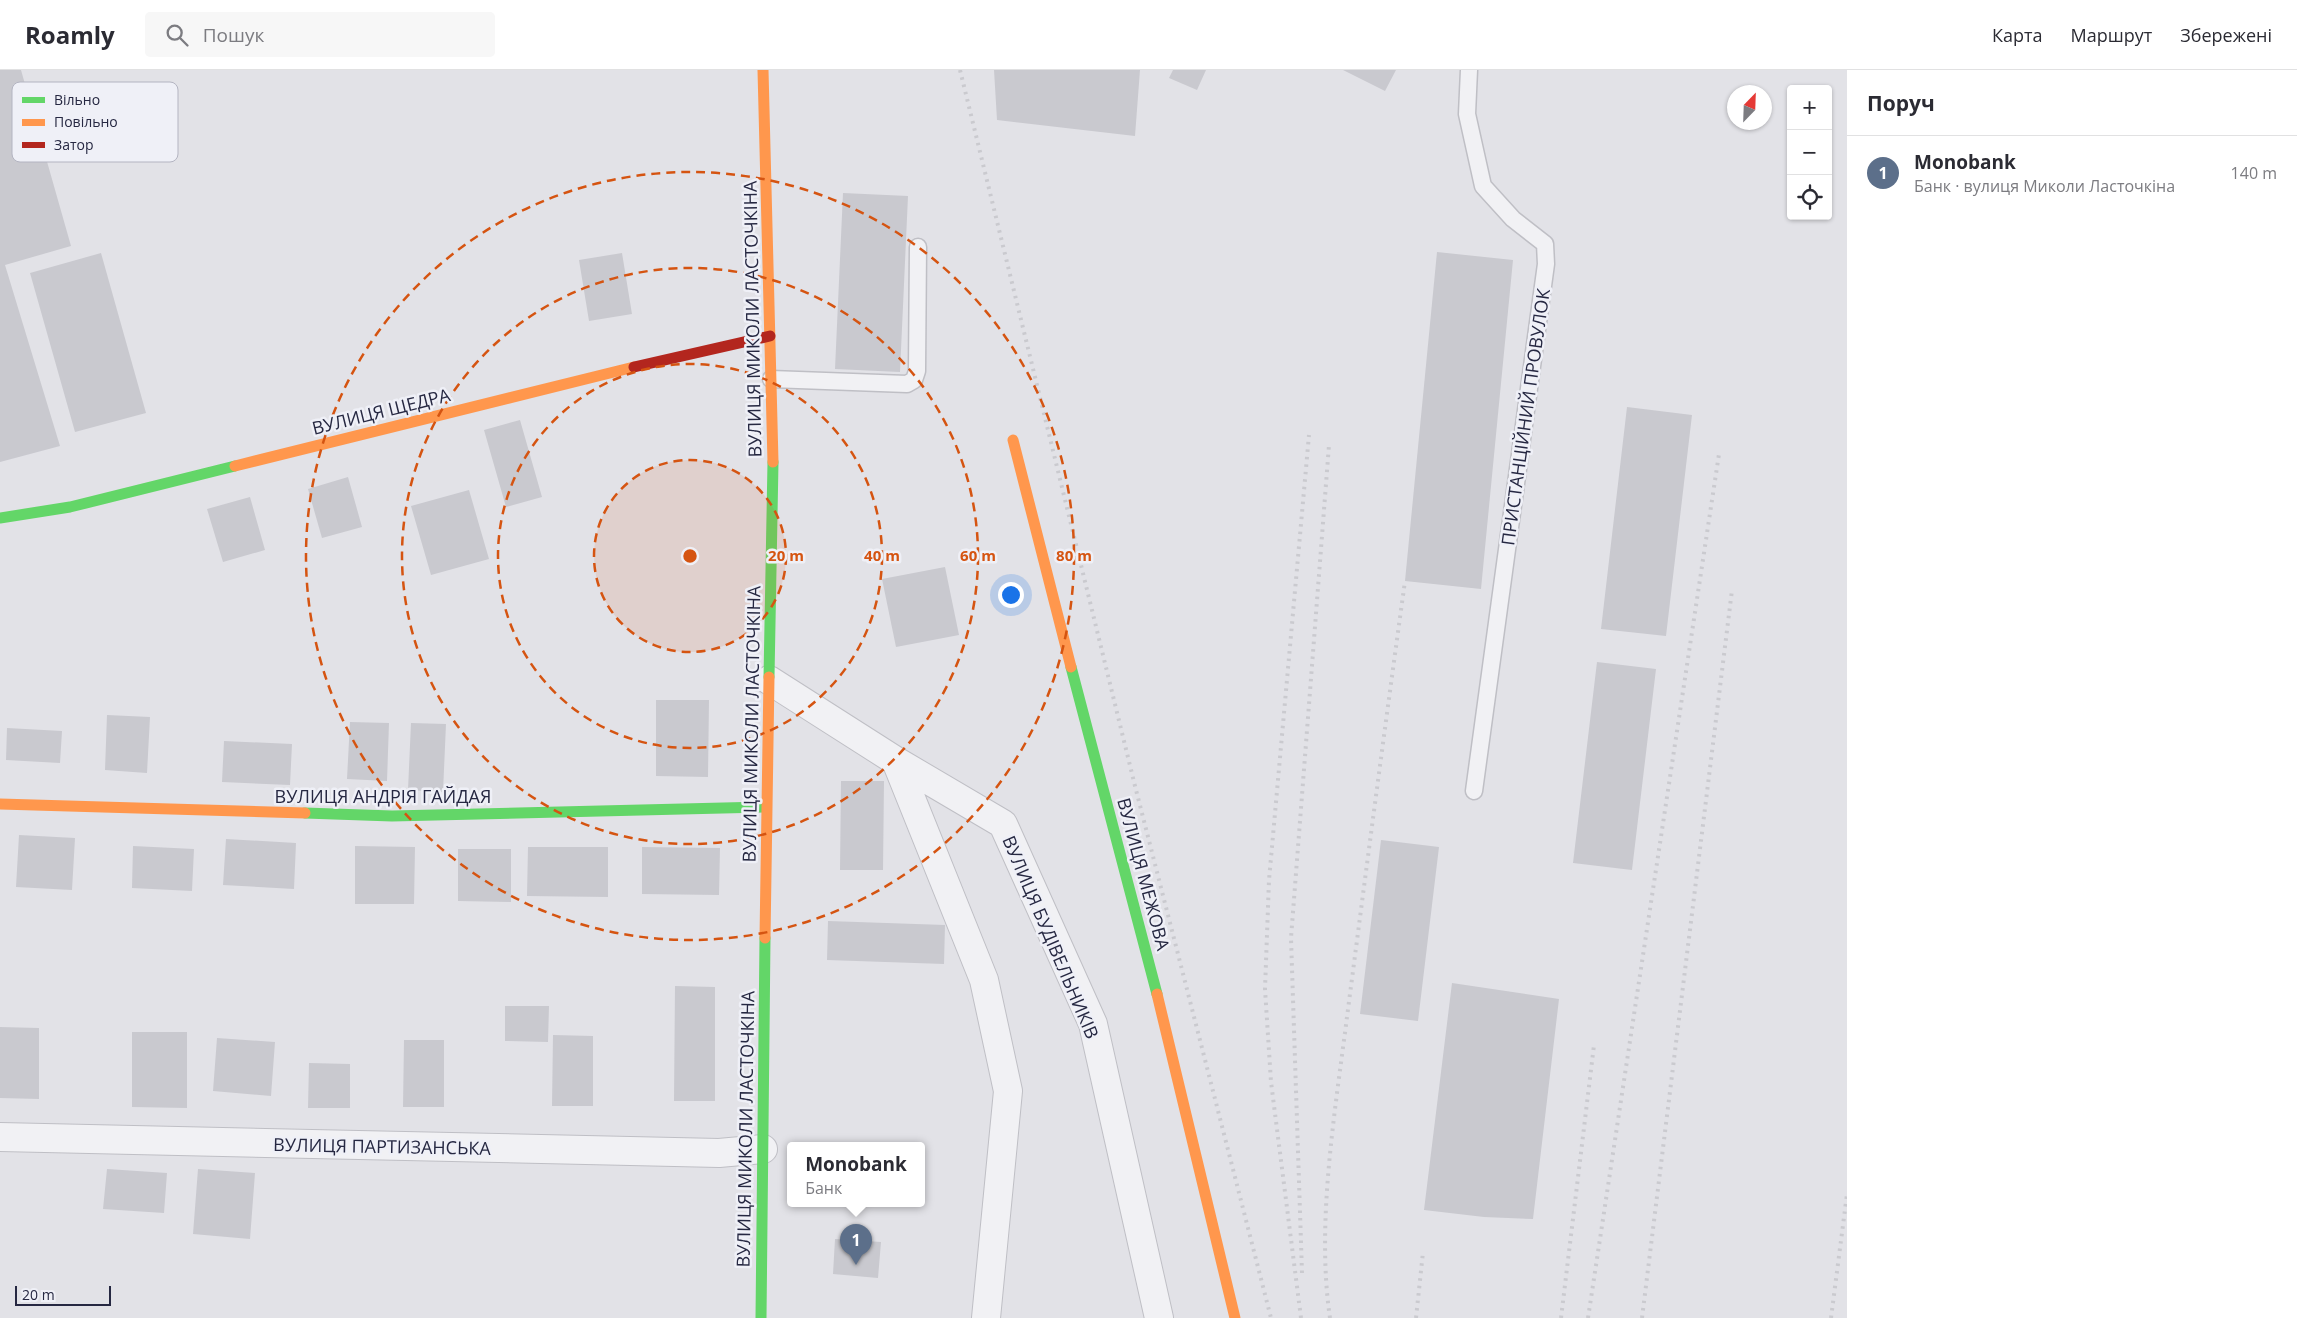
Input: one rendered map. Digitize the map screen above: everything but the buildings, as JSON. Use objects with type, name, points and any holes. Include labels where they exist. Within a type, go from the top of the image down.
[{"type":"street","name":"ВУЛИЦЯ МИКОЛИ ЛАСТОЧКІНА","points":[[760,1318],[766,807],[773,455],[763,70]]},
{"type":"street","name":"ВУЛИЦЯ ЩЕДРА","points":[[0,518],[70,507],[558,386],[770,336]]},
{"type":"street","name":"ВУЛИЦЯ МЕЖОВА","points":[[1013,440],[1055,607],[1152,972],[1235,1318]]},
{"type":"street","name":"ВУЛИЦЯ БУДІВЕЛЬНИКІВ","points":[[769,680],[896,761],[1003,824],[1093,1024],[1159,1318]]},
{"type":"street","points":[[896,761],[984,980],[1008,1091],[986,1318]]},
{"type":"street","name":"ВУЛИЦЯ АНДРІЯ ГАЙДАЯ","points":[[0,804],[392,816],[766,807]]},
{"type":"street","name":"ВУЛИЦЯ ПАРТИЗАНСЬКА","points":[[0,1137],[709,1152],[763,1149]]},
{"type":"lane","name":"ПРИСТАНЦІЙНИЙ ПРОВУЛОК","points":[[1469,70],[1467,114],[1483,186],[1513,220],[1545,244],[1546,264],[1474,791]]},
{"type":"lane","points":[[771,380],[907,384],[914,380],[917,371],[918,247]]},
{"type":"railway","points":[[960,70],[1134,782],[1271,1318]]},
{"type":"railway","points":[[1301,1318],[1271,1082],[1265,989],[1269,880],[1309,435]]},
{"type":"railway","points":[[1302,1273],[1291,938],[1329,445]]},
{"type":"railway","points":[[1588,1318],[1719,454]]},
{"type":"railway","points":[[1330,1318],[1326,1282],[1325,1244],[1329,1168],[1368,853],[1405,581]]},
{"type":"railway","points":[[1642,1318],[1732,590]]},
{"type":"railway","points":[[1561,1318],[1594,1045]]},
{"type":"railway","points":[[1831,1318],[1847,1194]]},
{"type":"railway","points":[[1416,1318],[1423,1252]]},
{"type":"traffic: fast","points":[[769,677],[773,462]]},
{"type":"traffic: fast","points":[[0,518],[70,507],[235,466]]},
{"type":"traffic: fast","points":[[1071,667],[1157,994]]},
{"type":"traffic: fast","points":[[305,813],[392,816],[766,807]]},
{"type":"traffic: fast","points":[[761,1318],[765,938]]},
{"type":"traffic: slow","points":[[763,70],[773,462]]},
{"type":"traffic: slow","points":[[235,466],[634,367]]},
{"type":"traffic: slow","points":[[1013,440],[1071,667]]},
{"type":"traffic: slow","points":[[765,938],[769,677]]},
{"type":"traffic: slow","points":[[0,804],[305,813]]},
{"type":"traffic: slow","points":[[1157,994],[1235,1318]]},
{"type":"traffic: jam","points":[[634,367],[770,336]]},
{"type":"place","name":"Monobank","points":[[856,1265]]}]
